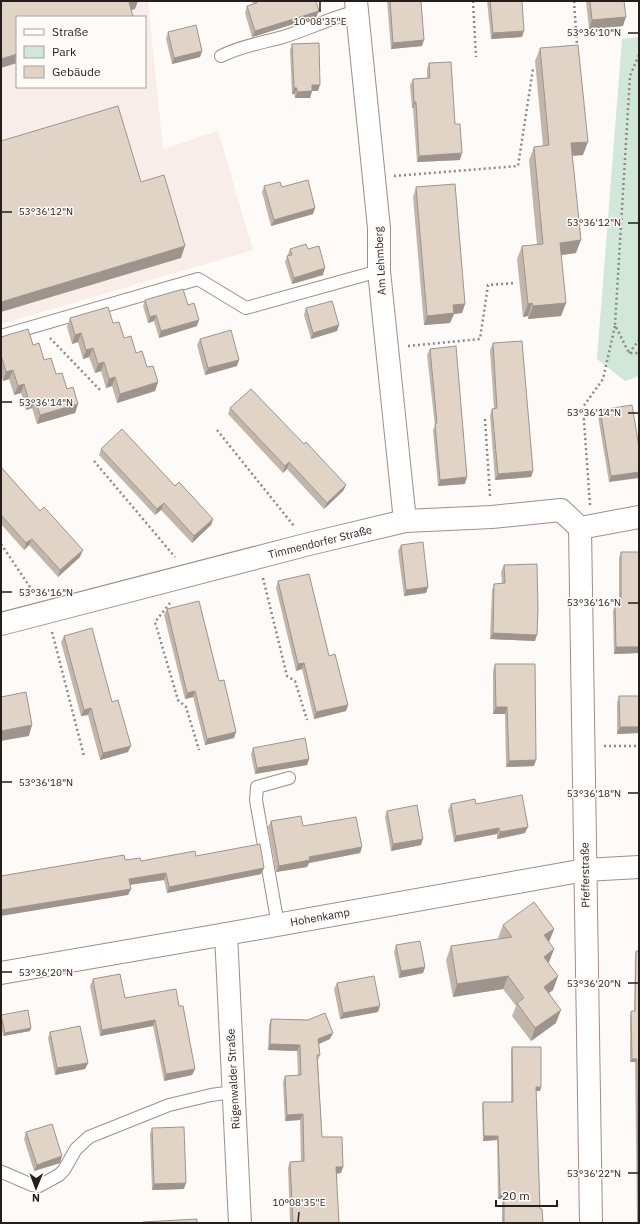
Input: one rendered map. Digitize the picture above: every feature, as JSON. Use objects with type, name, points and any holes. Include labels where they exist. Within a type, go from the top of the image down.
[{"type":"street","name":"Am Lehmberg","points":[[356,6],[379,228],[380,271],[405,521]]},
{"type":"street","name":"Timmendorfer Straße","points":[[1,624],[309,544],[405,521],[492,517],[561,510],[585,527]]},
{"type":"street","points":[[585,527],[639,517]]},
{"type":"street","name":"Pfefferstraße","points":[[585,527],[583,747],[591,1223]]},
{"type":"street","name":"Hohenkamp","points":[[1,973],[585,870],[639,867]]},
{"type":"street","name":"Rügenwalder Straße","points":[[226,934],[240,1223]]},
{"type":"lane","points":[[221,56],[235,48],[283,36],[314,26],[339,16],[356,6]]},
{"type":"lane","points":[[1,336],[198,279],[246,308],[380,271]]},
{"type":"lane","points":[[278,924],[256,800],[256,787],[289,778]]},
{"type":"lane","points":[[2,1172],[32,1185],[39,1186],[59,1175],[64,1170],[76,1149],[89,1137],[169,1105],[211,1095],[234,1092]]},
{"type":"path","points":[[473,1],[476,57]]},
{"type":"path","points":[[574,1],[577,45]]},
{"type":"path","points":[[585,527],[583,407],[603,379],[616,325],[630,76],[639,55]]},
{"type":"path","points":[[373,177],[518,166],[533,69]]},
{"type":"path","points":[[387,347],[480,339],[488,285],[516,283]]},
{"type":"path","points":[[37,325],[100,390]]},
{"type":"path","points":[[616,325],[629,353]]},
{"type":"path","points":[[629,353],[639,340]]},
{"type":"path","points":[[629,353],[639,353]]},
{"type":"path","points":[[485,419],[492,517]]},
{"type":"path","points":[[216,430],[309,544]]},
{"type":"path","points":[[94,461],[191,575],[155,622],[178,700],[186,707],[199,750]]},
{"type":"path","points":[[1,544],[48,613],[84,756]]},
{"type":"path","points":[[258,558],[286,676],[295,682],[307,720]]},
{"type":"path","points":[[583,747],[639,746]]},
{"type":"shaded area","points":[[1,1],[148,1],[163,149],[218,131],[253,250],[1,324]]},
{"type":"green space","points":[[639,37],[639,376],[625,381],[597,359],[622,39]]},
{"type":"building","points":[[1,1],[134,1],[129,2],[133,16],[16,16],[16,54],[1,59]]},
{"type":"building","points":[[256,1],[316,1],[319,11],[255,31],[247,6],[257,3]]},
{"type":"building","points":[[390,1],[421,1],[424,40],[393,43]]},
{"type":"building","points":[[490,1],[522,1],[524,31],[493,33]]},
{"type":"building","points":[[590,1],[624,1],[626,17],[592,20]]},
{"type":"building","points":[[196,25],[202,51],[174,58],[168,32]]},
{"type":"building","points":[[319,43],[320,85],[312,85],[312,91],[297,92],[297,88],[294,88],[292,44]]},
{"type":"building","points":[[578,45],[588,142],[571,143],[581,240],[560,243],[566,303],[533,306],[532,303],[528,304],[522,246],[543,244],[534,147],[549,145],[540,48]]},
{"type":"building","points":[[451,62],[455,124],[460,124],[462,153],[419,156],[416,102],[414,102],[413,79],[430,78],[429,63]]},
{"type":"building","points":[[118,106],[141,182],[164,175],[185,246],[1,302],[1,141]]},
{"type":"building","points":[[308,180],[315,208],[274,220],[264,186],[280,182],[282,187]]},
{"type":"building","points":[[455,184],[465,304],[453,305],[454,313],[427,316],[416,187]]},
{"type":"building","points":[[306,244],[308,249],[319,246],[325,268],[294,278],[287,256],[292,255],[290,249]]},
{"type":"building","points":[[183,289],[188,305],[194,303],[199,320],[161,331],[156,315],[150,317],[145,300]]},
{"type":"building","points":[[332,301],[339,325],[313,333],[306,308]]},
{"type":"building","points":[[108,307],[113,323],[119,322],[124,338],[131,336],[136,353],[142,351],[147,367],[153,366],[158,382],[120,394],[115,377],[109,379],[104,362],[98,364],[93,348],[86,350],[81,333],[75,335],[70,318]]},
{"type":"building","points":[[28,329],[33,345],[39,343],[44,360],[51,358],[56,374],[62,373],[67,389],[73,387],[78,404],[40,415],[35,399],[29,401],[24,384],[18,386],[13,370],[6,372],[1,355],[1,337]]},
{"type":"building","points":[[231,330],[239,360],[208,368],[200,339]]},
{"type":"building","points":[[522,341],[533,471],[498,474],[492,409],[497,408],[493,343]]},
{"type":"building","points":[[456,346],[467,477],[440,480],[435,424],[437,423],[430,349]]},
{"type":"building","points":[[251,389],[304,444],[306,442],[346,485],[327,503],[289,462],[285,466],[230,408]]},
{"type":"building","points":[[632,405],[639,447],[639,472],[611,476],[600,410]]},
{"type":"building","points":[[122,429],[175,486],[179,482],[213,519],[194,536],[164,503],[157,509],[101,449]]},
{"type":"building","points":[[1,467],[40,511],[44,507],[83,550],[60,570],[32,539],[26,543],[1,515]]},
{"type":"building","points":[[423,542],[428,587],[406,590],[401,545]]},
{"type":"building","points":[[621,552],[639,552],[639,647],[616,647],[615,605],[621,605]]},
{"type":"building","points":[[537,564],[537,635],[493,633],[494,584],[505,583],[504,565]]},
{"type":"building","points":[[309,574],[329,656],[335,654],[348,705],[316,712],[304,663],[298,664],[278,581]]},
{"type":"building","points":[[199,601],[219,681],[224,680],[236,732],[207,739],[195,691],[187,693],[167,609]]},
{"type":"building","points":[[92,628],[112,702],[118,700],[131,746],[103,753],[91,708],[84,710],[64,636]]},
{"type":"building","points":[[495,664],[535,664],[536,760],[509,761],[507,707],[496,707]]},
{"type":"building","points":[[26,692],[32,725],[1,731],[1,697]]},
{"type":"building","points":[[619,696],[639,696],[639,727],[620,727]]},
{"type":"building","points":[[305,738],[309,759],[257,768],[253,748]]},
{"type":"building","points":[[522,795],[528,827],[500,832],[499,828],[456,836],[451,804],[475,799],[476,804]]},
{"type":"building","points":[[417,805],[423,839],[393,844],[387,811]]},
{"type":"building","points":[[301,816],[303,826],[356,817],[362,847],[309,857],[310,860],[279,866],[271,821]]},
{"type":"building","points":[[260,844],[264,868],[169,887],[166,873],[129,879],[131,889],[1,910],[1,876],[124,855],[125,860],[140,858],[141,861],[195,851],[196,856]]},
{"type":"building","points":[[534,902],[554,929],[544,935],[554,949],[544,957],[558,976],[544,987],[561,1010],[535,1028],[517,1003],[524,998],[508,976],[457,984],[451,946],[512,937],[503,925]]},
{"type":"building","points":[[420,941],[425,967],[401,971],[396,945]]},
{"type":"building","points":[[636,951],[639,951],[639,1220],[637,1059],[632,1059],[631,1011],[635,1011]]},
{"type":"building","points":[[120,974],[125,998],[176,989],[179,1006],[183,1006],[195,1069],[166,1074],[155,1020],[102,1030],[93,979]]},
{"type":"building","points":[[374,976],[380,1006],[343,1013],[337,983]]},
{"type":"building","points":[[28,1010],[31,1028],[5,1033],[1,1015]]},
{"type":"building","points":[[325,1013],[333,1033],[318,1039],[320,1055],[317,1055],[322,1137],[342,1137],[343,1167],[336,1167],[339,1223],[293,1223],[290,1162],[304,1161],[303,1114],[287,1115],[285,1076],[301,1075],[300,1045],[270,1044],[271,1019],[308,1020]]},
{"type":"building","points":[[80,1026],[88,1063],[57,1068],[50,1032]]},
{"type":"building","points":[[512,1047],[541,1047],[541,1087],[536,1087],[540,1209],[542,1209],[543,1223],[504,1223],[504,1194],[500,1194],[498,1136],[484,1136],[483,1102],[513,1102]]},
{"type":"building","points":[[52,1124],[62,1156],[37,1165],[26,1132]]},
{"type":"building","points":[[184,1127],[186,1183],[154,1184],[152,1128]]},
{"type":"building","points":[[197,1219],[197,1223],[143,1223],[143,1222]]}]
